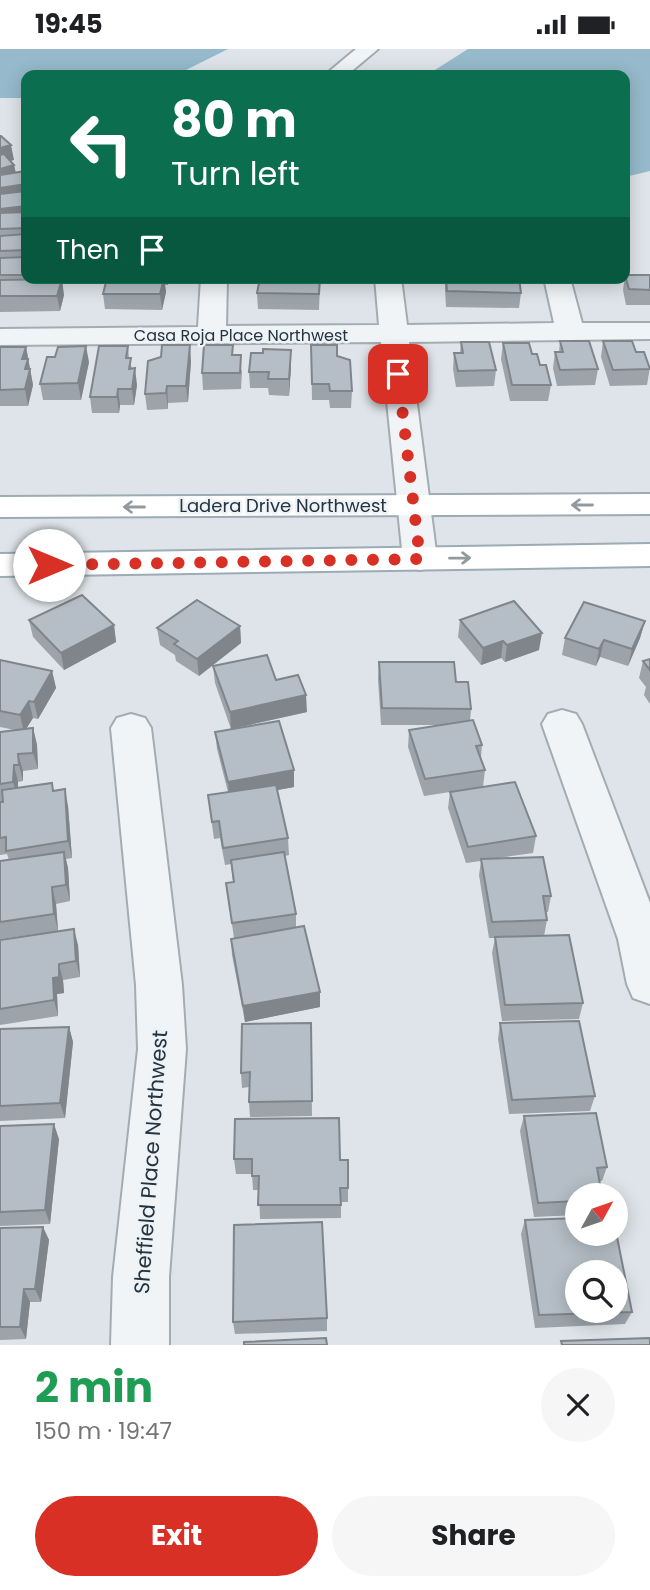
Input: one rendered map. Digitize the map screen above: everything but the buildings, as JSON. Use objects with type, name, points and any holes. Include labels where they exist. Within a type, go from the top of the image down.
[{"type":"main road","name":"Ladera Drive Northwest","points":[[0,507],[650,504]]},
{"type":"main road","points":[[0,565],[650,555]]},
{"type":"street","points":[[341,70],[368,49]]},
{"type":"street","points":[[212,335],[214,284]]},
{"type":"street","points":[[389,284],[420,559]]},
{"type":"street","points":[[558,284],[570,332]]},
{"type":"street","name":"Casa Roja Place Northwest","points":[[0,337],[650,331]]},
{"type":"street","points":[[562,725],[641,939],[650,984]]},
{"type":"street","name":"Sheffield Place Northwest","points":[[131,728],[159,985],[162,1048],[141,1277],[139,1345]]},
{"type":"water","points":[[0,49],[228,49],[186,70],[21,70],[21,98],[0,98]]},
{"type":"water","points":[[468,49],[650,49],[650,171],[630,176],[630,70],[435,70]]},
{"type":"route","points":[[49,565],[420,559],[398,374]]}]
